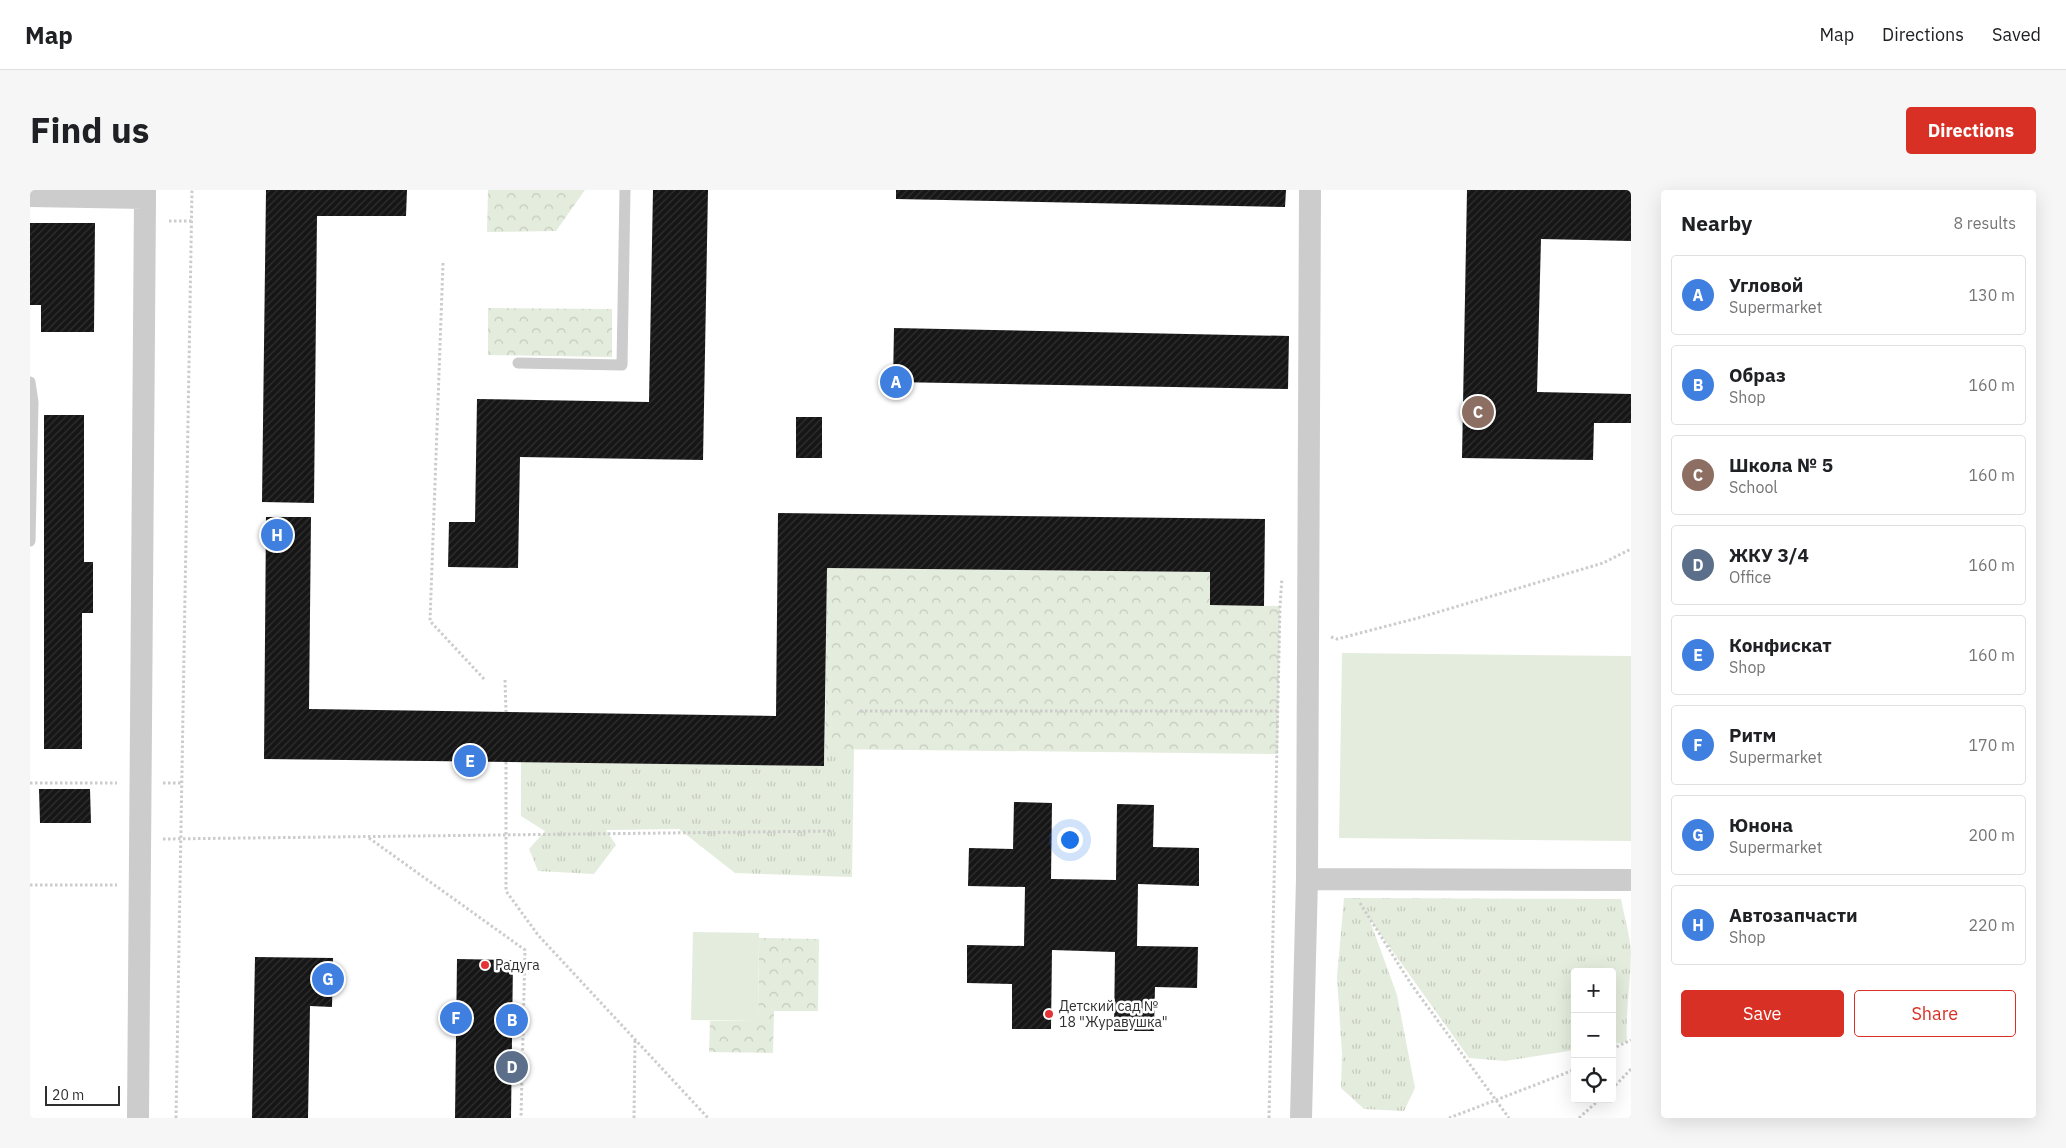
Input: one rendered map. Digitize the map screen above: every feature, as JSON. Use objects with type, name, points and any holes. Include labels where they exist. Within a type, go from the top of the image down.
[{"type":"street","points":[[1301,1118],[1307,879],[1310,190]]},
{"type":"street","points":[[30,196],[145,194],[138,1118]]},
{"type":"street","points":[[1307,879],[1631,880]]},
{"type":"lane","points":[[518,363],[622,365],[625,190]]},
{"type":"lane","points":[[30,382],[33,402],[30,541]]},
{"type":"path","points":[[176,1118],[192,190]]},
{"type":"path","points":[[443,263],[430,621],[485,680]]},
{"type":"path","points":[[1308,643],[1321,634],[1337,639],[1418,618],[1603,563],[1631,549]]},
{"type":"path","points":[[1270,1118],[1280,606],[1283,569]]},
{"type":"path","points":[[505,680],[506,712]]},
{"type":"path","points":[[860,711],[1279,711],[1308,709]]},
{"type":"path","points":[[506,762],[506,891],[538,935],[708,1118]]},
{"type":"path","points":[[30,783],[125,783]]},
{"type":"path","points":[[154,783],[182,783]]},
{"type":"path","points":[[140,839],[834,831]]},
{"type":"path","points":[[368,837],[525,950],[521,1118]]},
{"type":"path","points":[[30,885],[140,886]]},
{"type":"path","points":[[1359,901],[1411,984],[1509,1118]]},
{"type":"path","points":[[634,1118],[635,1039]]},
{"type":"path","points":[[1616,1047],[1631,1040]]},
{"type":"path","points":[[1616,1085],[1631,1069]]},
{"type":"path","points":[[1449,1118],[1571,1071]]},
{"type":"path","points":[[1579,1118],[1596,1103]]},
{"type":"green space","points":[[488,190],[585,190],[556,231],[487,232]]},
{"type":"green space","points":[[488,308],[612,309],[612,357],[488,355]]},
{"type":"green space","points":[[827,568],[1210,572],[1210,605],[1280,606],[1278,754],[825,749]]},
{"type":"green space","points":[[1342,653],[1631,656],[1631,841],[1339,838]]},
{"type":"green space","points":[[825,749],[854,749],[852,877],[735,873],[679,829],[606,830],[616,845],[594,874],[538,871],[529,849],[545,831],[521,816],[521,762],[824,766]]},
{"type":"green space","points":[[1344,898],[1621,899],[1631,952],[1627,1042],[1616,1043],[1616,968],[1571,968],[1571,1051],[1505,1061],[1469,1058],[1369,918],[1397,995],[1415,1088],[1404,1111],[1364,1109],[1341,1088],[1342,1054],[1337,977]]},
{"type":"green space","points":[[693,932],[759,933],[758,1021],[691,1020]]},
{"type":"green space","points":[[759,938],[819,939],[818,1011],[774,1011],[773,1053],[709,1052],[710,1021],[758,1021]]},
{"type":"building","points":[[266,190],[407,190],[406,216],[317,216],[314,503],[262,502]]},
{"type":"building","points":[[653,190],[708,190],[703,460],[520,457],[518,568],[448,567],[449,522],[475,522],[477,399],[649,402]]},
{"type":"building","points":[[896,190],[1286,190],[1285,207],[896,199]]},
{"type":"building","points":[[1467,190],[1631,190],[1631,241],[1541,239],[1537,392],[1631,394],[1631,423],[1594,423],[1593,460],[1462,458]]},
{"type":"building","points":[[30,223],[95,223],[94,332],[41,332],[41,305],[30,305]]},
{"type":"building","points":[[894,328],[1289,336],[1288,389],[893,382]]},
{"type":"building","points":[[44,415],[84,415],[84,562],[93,562],[93,613],[82,613],[82,749],[44,749]]},
{"type":"building","points":[[796,417],[822,417],[822,458],[796,458]]},
{"type":"building","points":[[778,513],[1265,519],[1264,606],[1210,605],[1210,572],[827,568],[824,766],[264,759],[266,517],[311,517],[309,709],[776,716]]},
{"type":"building","points":[[39,789],[90,789],[91,823],[40,823]]},
{"type":"building","points":[[1014,802],[1052,803],[1051,879],[1116,880],[1117,804],[1154,805],[1153,847],[1199,848],[1199,886],[1138,884],[1137,946],[1198,947],[1197,988],[1155,987],[1154,1031],[1114,1031],[1115,952],[1052,950],[1051,1029],[1012,1029],[1012,984],[967,983],[967,945],[1024,946],[1025,887],[968,886],[969,848],[1013,849]]},
{"type":"building","points":[[255,957],[333,958],[332,1007],[310,1006],[308,1118],[252,1118]]},
{"type":"building","points":[[457,959],[513,960],[511,1118],[455,1118]]},
{"type":"place","name":"Угловой","points":[[896,382]]},
{"type":"place","name":"Школа № 5","points":[[1478,412]]},
{"type":"place","name":"Автозапчасти","points":[[277,535]]},
{"type":"place","name":"Конфискат","points":[[470,761]]},
{"type":"place","name":"Радуга","points":[[485,965]]},
{"type":"place","name":"Юнона","points":[[328,979]]},
{"type":"place","name":"Детский сад № 18 \"Журавушка\"","points":[[1049,1014]]},
{"type":"place","name":"Ритм","points":[[456,1018]]},
{"type":"place","name":"Образ","points":[[512,1020]]},
{"type":"place","name":"ЖКУ 3/4","points":[[512,1067]]}]
